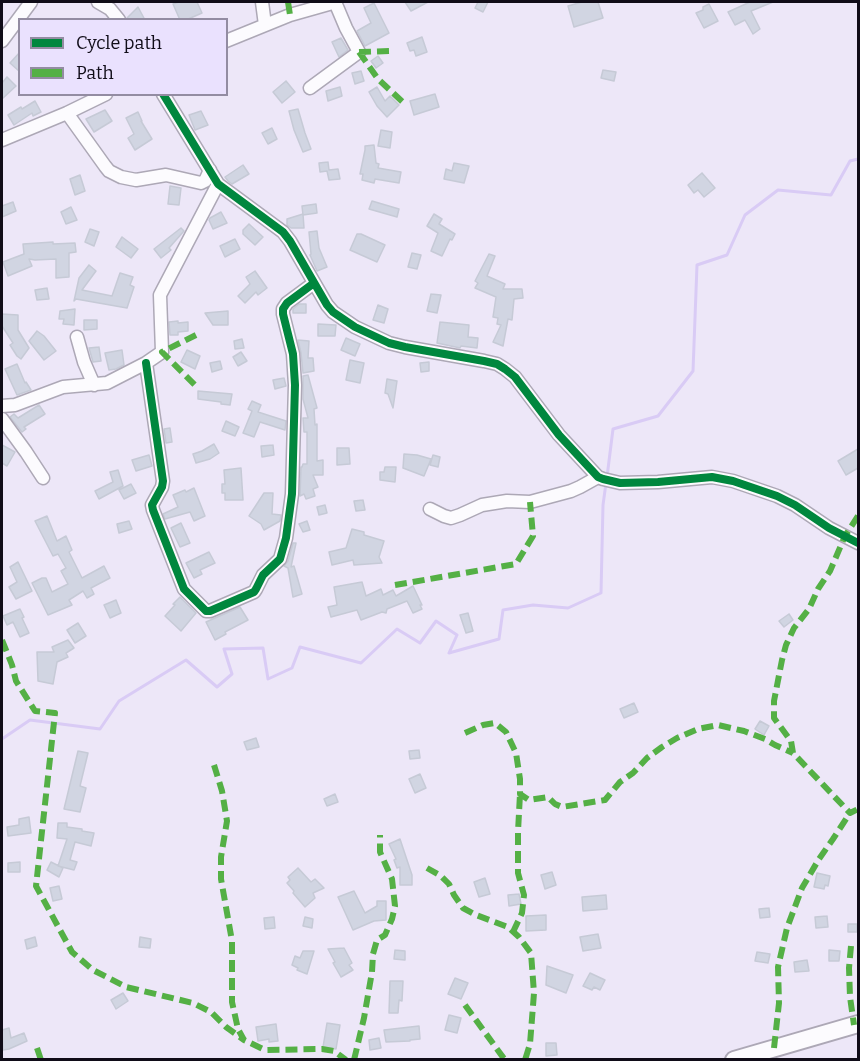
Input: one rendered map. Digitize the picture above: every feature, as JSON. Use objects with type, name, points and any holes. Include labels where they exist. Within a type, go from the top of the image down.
[{"type":"main road","points":[[734,1059],[858,1024]]},
{"type":"street","points":[[19,18],[31,2]]},
{"type":"street","points":[[98,2],[110,9],[117,18]]},
{"type":"street","points":[[262,2],[265,25]]},
{"type":"street","points":[[228,40],[317,4],[336,2],[359,52],[310,88]]},
{"type":"street","points":[[2,41],[18,19]]},
{"type":"street","points":[[2,140],[102,96]]},
{"type":"street","points":[[164,96],[218,184],[283,232],[333,312],[355,327],[374,337],[405,347],[484,361],[505,369],[515,377],[559,435],[598,477],[620,483],[712,477],[733,481],[777,496],[858,543]]},
{"type":"street","points":[[67,113],[109,171],[121,177],[136,180],[166,175],[201,183],[205,181],[210,170]]},
{"type":"street","points":[[2,406],[15,405],[63,387],[107,383],[162,352],[160,295],[218,184]]},
{"type":"street","points":[[146,363],[163,481],[152,505],[153,510],[184,589],[206,611],[215,610],[254,592],[263,575],[280,559],[286,538],[292,494],[295,385],[293,354],[282,314],[287,303],[314,283]]},
{"type":"street","points":[[77,337],[94,385]]},
{"type":"street","points":[[2,419],[43,478]]},
{"type":"street","points":[[430,508],[451,518],[482,505],[507,501],[530,502],[571,491],[598,477]]},
{"type":"building","points":[[197,2],[202,13],[191,18],[179,18],[173,4]]},
{"type":"building","points":[[405,2],[428,2],[411,11]]},
{"type":"building","points":[[478,2],[488,2],[483,12],[475,8]]},
{"type":"building","points":[[582,2],[598,2],[603,18],[574,27],[568,6]]},
{"type":"building","points":[[750,2],[773,2],[751,11],[760,29],[753,34],[745,20],[735,25],[728,12]]},
{"type":"building","points":[[374,3],[389,33],[365,46],[357,31],[371,23],[364,8]]},
{"type":"building","points":[[709,4],[718,21],[704,28],[696,13]]},
{"type":"building","points":[[138,7],[144,18],[127,18]]},
{"type":"building","points":[[422,37],[427,52],[416,56],[414,50],[410,51],[407,43]]},
{"type":"building","points":[[341,38],[348,50],[339,57],[332,42]]},
{"type":"building","points":[[18,54],[18,70],[10,63]]},
{"type":"building","points":[[378,56],[383,63],[376,68],[371,61]]},
{"type":"building","points":[[603,70],[616,72],[614,81],[601,78]]},
{"type":"building","points":[[361,71],[364,81],[355,84],[352,73]]},
{"type":"building","points":[[7,77],[16,86],[2,99],[2,83]]},
{"type":"building","points":[[286,81],[295,92],[282,103],[273,92]]},
{"type":"building","points":[[340,87],[342,96],[328,101],[326,91]]},
{"type":"building","points":[[377,87],[385,101],[390,96],[399,105],[387,117],[369,92]]},
{"type":"building","points":[[435,94],[439,107],[414,115],[410,101]]},
{"type":"building","points":[[35,101],[41,112],[33,116],[32,113],[14,125],[8,115]]},
{"type":"building","points":[[298,109],[311,149],[303,152],[289,111]]},
{"type":"building","points":[[105,110],[112,121],[94,132],[86,119]]},
{"type":"building","points":[[201,111],[208,125],[195,130],[189,115]]},
{"type":"building","points":[[138,112],[152,139],[135,150],[128,138],[134,134],[126,118]]},
{"type":"building","points":[[272,128],[277,139],[268,144],[262,133]]},
{"type":"building","points":[[381,130],[392,132],[390,148],[378,146]]},
{"type":"building","points":[[374,145],[378,168],[401,172],[399,183],[375,179],[374,183],[362,180],[363,174],[360,174],[365,146]]},
{"type":"building","points":[[328,162],[329,170],[338,169],[340,179],[329,180],[327,171],[320,172],[319,163]]},
{"type":"building","points":[[454,163],[469,166],[464,183],[444,179],[446,169],[452,171]]},
{"type":"building","points":[[243,165],[249,174],[232,184],[225,177]]},
{"type":"building","points":[[702,173],[715,188],[704,197],[698,190],[694,193],[688,185]]},
{"type":"building","points":[[80,175],[85,191],[75,195],[70,179]]},
{"type":"building","points":[[170,186],[181,188],[179,205],[168,204]]},
{"type":"building","points":[[372,201],[399,209],[397,217],[369,209]]},
{"type":"building","points":[[13,202],[16,211],[2,217],[2,206]]},
{"type":"building","points":[[316,204],[317,213],[303,215],[302,206]]},
{"type":"building","points":[[71,207],[77,220],[66,224],[61,212]]},
{"type":"building","points":[[221,212],[227,223],[213,229],[209,220]]},
{"type":"building","points":[[303,214],[304,228],[291,228],[287,225],[287,219]]},
{"type":"building","points":[[434,214],[442,219],[439,224],[455,234],[442,256],[431,251],[438,233],[427,226]]},
{"type":"building","points":[[249,224],[263,237],[255,245],[243,234],[243,230]]},
{"type":"building","points":[[181,228],[184,231],[169,248],[171,250],[161,258],[154,249]]},
{"type":"building","points":[[90,229],[99,232],[94,246],[85,242]]},
{"type":"building","points":[[317,231],[319,248],[327,267],[317,271],[310,255],[309,232]]},
{"type":"building","points":[[357,234],[385,245],[377,262],[350,250]]},
{"type":"building","points":[[122,237],[138,249],[131,258],[116,247]]},
{"type":"building","points":[[235,239],[240,249],[225,257],[220,246]]},
{"type":"building","points":[[53,242],[53,244],[75,243],[76,252],[69,253],[69,277],[56,278],[56,259],[29,259],[32,266],[8,276],[3,262],[24,254],[23,244]]},
{"type":"building","points":[[412,253],[421,255],[417,269],[408,267]]},
{"type":"building","points":[[489,254],[495,256],[487,276],[505,284],[503,289],[522,289],[523,298],[514,299],[512,320],[508,319],[503,346],[493,342],[501,325],[497,324],[498,318],[493,317],[496,297],[475,288],[478,283],[475,281]]},
{"type":"building","points":[[89,265],[96,271],[82,290],[112,296],[120,273],[133,277],[130,285],[134,287],[127,308],[76,299],[74,301],[79,278]]},
{"type":"building","points":[[255,271],[267,288],[258,295],[256,292],[245,303],[238,296],[250,284],[246,277]]},
{"type":"building","points":[[47,288],[49,299],[37,300],[35,290]]},
{"type":"building","points":[[431,294],[441,295],[437,313],[427,311]]},
{"type":"building","points":[[299,304],[306,304],[306,313],[293,313],[293,309]]},
{"type":"building","points":[[378,305],[388,309],[384,323],[373,320]]},
{"type":"building","points":[[75,309],[74,325],[63,324],[64,319],[59,319],[60,311]]},
{"type":"building","points":[[228,311],[228,325],[213,325],[205,313]]},
{"type":"building","points":[[2,314],[18,315],[18,330],[29,348],[21,359],[10,345],[13,343],[2,326]]},
{"type":"building","points":[[84,320],[97,320],[97,329],[84,330]]},
{"type":"building","points":[[178,321],[178,323],[188,322],[188,331],[170,335],[169,322]]},
{"type":"building","points":[[440,322],[469,325],[468,337],[478,338],[477,348],[461,346],[460,348],[437,343]]},
{"type":"building","points":[[318,324],[336,325],[335,336],[318,336]]},
{"type":"building","points":[[37,331],[56,351],[44,360],[29,341]]},
{"type":"building","points":[[346,338],[360,344],[355,356],[341,350]]},
{"type":"building","points":[[242,339],[244,348],[235,349],[234,341]]},
{"type":"building","points":[[298,340],[309,341],[308,358],[313,358],[314,371],[303,373]]},
{"type":"building","points":[[99,347],[101,361],[93,362],[89,348]]},
{"type":"building","points":[[122,350],[124,365],[109,370],[105,353]]},
{"type":"building","points":[[187,350],[200,356],[195,369],[181,362]]},
{"type":"building","points":[[241,352],[247,361],[238,366],[233,357]]},
{"type":"building","points":[[350,360],[364,363],[360,383],[346,380]]},
{"type":"building","points":[[220,361],[222,369],[212,372],[210,363]]},
{"type":"building","points":[[429,362],[429,371],[421,372],[420,363]]},
{"type":"building","points":[[17,364],[25,383],[31,390],[17,395],[5,369]]},
{"type":"building","points":[[308,375],[317,408],[314,409],[315,425],[317,424],[317,461],[323,460],[323,475],[313,475],[318,487],[313,489],[315,496],[306,499],[304,494],[300,496],[301,467],[307,464],[307,432],[304,432],[303,418],[308,418],[303,399],[303,376]]},
{"type":"building","points":[[284,378],[286,386],[275,389],[273,380]]},
{"type":"building","points":[[387,379],[397,381],[393,408],[388,394],[385,393]]},
{"type":"building","points":[[198,391],[232,394],[230,405],[198,399]]},
{"type":"building","points":[[252,401],[261,405],[258,412],[286,421],[285,430],[260,422],[254,437],[243,433],[252,411],[248,409]]},
{"type":"building","points":[[39,405],[45,414],[24,427],[26,429],[22,432],[10,417],[14,414],[18,418]]},
{"type":"building","points":[[226,421],[239,427],[235,436],[222,431]]},
{"type":"building","points":[[170,428],[172,442],[166,443],[164,429]]},
{"type":"building","points":[[214,444],[219,453],[210,459],[196,463],[193,454]]},
{"type":"building","points":[[2,445],[15,452],[7,466],[2,463]]},
{"type":"building","points":[[273,445],[274,455],[262,457],[261,446]]},
{"type":"building","points":[[337,448],[349,448],[350,464],[337,465]]},
{"type":"building","points":[[858,449],[858,468],[846,475],[838,461]]},
{"type":"building","points":[[404,454],[431,459],[424,476],[403,468]]},
{"type":"building","points":[[149,455],[152,466],[136,471],[132,460]]},
{"type":"building","points":[[433,455],[440,457],[438,467],[430,465]]},
{"type":"building","points":[[385,467],[396,467],[395,482],[380,480],[380,472],[384,472]]},
{"type":"building","points":[[241,468],[243,500],[225,500],[225,493],[222,493],[222,484],[225,484],[224,470]]},
{"type":"building","points":[[118,470],[123,486],[99,499],[95,491],[113,482],[110,472]]},
{"type":"building","points":[[131,484],[136,493],[124,499],[119,490]]},
{"type":"building","points":[[194,488],[205,516],[194,521],[190,512],[165,519],[163,514],[178,507],[173,495]]},
{"type":"building","points":[[264,493],[273,493],[272,514],[281,515],[280,521],[264,530],[261,524],[249,516]]},
{"type":"building","points":[[363,500],[365,510],[356,511],[354,501]]},
{"type":"building","points":[[325,505],[327,513],[319,515],[317,507]]},
{"type":"building","points":[[47,516],[57,541],[66,536],[72,550],[69,552],[82,578],[104,566],[110,578],[91,588],[94,594],[87,598],[83,591],[69,600],[72,605],[48,615],[32,583],[46,578],[52,592],[68,584],[61,571],[66,568],[58,554],[53,556],[35,521]]},
{"type":"building","points":[[129,521],[132,529],[119,533],[117,524]]},
{"type":"building","points":[[307,521],[310,530],[303,532],[299,524]]},
{"type":"building","points":[[181,523],[190,543],[180,547],[171,528]]},
{"type":"building","points":[[352,529],[384,541],[379,557],[382,563],[354,565],[353,560],[332,565],[329,552],[346,548]]},
{"type":"building","points":[[293,543],[296,543],[291,567],[294,566],[302,594],[293,597],[288,568],[284,566],[288,561]]},
{"type":"building","points":[[209,552],[215,563],[200,570],[202,574],[194,578],[186,563]]},
{"type":"building","points":[[18,562],[32,591],[16,599],[9,587],[17,582],[10,567]]},
{"type":"building","points":[[362,582],[366,596],[381,589],[383,595],[393,590],[396,596],[413,586],[422,609],[413,613],[407,601],[387,609],[386,613],[382,612],[361,620],[357,610],[331,617],[328,607],[337,605],[334,587]]},
{"type":"building","points":[[180,597],[196,613],[181,631],[165,616]]},
{"type":"building","points":[[116,600],[121,613],[110,618],[104,605]]},
{"type":"building","points":[[240,607],[248,620],[215,640],[206,622]]},
{"type":"building","points":[[20,609],[29,633],[20,637],[13,622],[7,625],[3,616]]},
{"type":"building","points":[[468,613],[473,631],[466,633],[460,615]]},
{"type":"building","points":[[789,614],[793,620],[784,627],[779,621]]},
{"type":"building","points":[[78,623],[86,636],[75,643],[67,630]]},
{"type":"building","points":[[68,640],[74,648],[66,653],[68,657],[57,662],[53,684],[38,681],[37,652],[54,652],[52,647]]},
{"type":"building","points":[[634,703],[638,712],[624,718],[620,709]]},
{"type":"building","points":[[760,721],[769,726],[764,735],[755,729]]},
{"type":"building","points":[[256,738],[259,747],[247,750],[244,742]]},
{"type":"building","points":[[419,750],[420,758],[410,759],[409,751]]},
{"type":"building","points":[[78,751],[88,753],[80,786],[86,788],[80,812],[64,809]]},
{"type":"building","points":[[420,774],[426,788],[415,793],[409,779]]},
{"type":"building","points":[[335,794],[338,802],[327,806],[324,799]]},
{"type":"building","points":[[29,817],[31,833],[8,836],[7,827],[19,825],[19,819]]},
{"type":"building","points":[[58,823],[67,823],[67,827],[94,833],[91,846],[75,842],[70,860],[77,862],[74,870],[58,866],[67,839],[57,838]]},
{"type":"building","points":[[400,839],[412,875],[412,885],[400,885],[400,867],[397,868],[394,860],[396,859],[389,844]]},
{"type":"building","points":[[20,862],[20,872],[8,872],[8,863]]},
{"type":"building","points":[[51,862],[63,868],[59,877],[47,870]]},
{"type":"building","points":[[298,868],[311,882],[315,879],[324,888],[313,893],[315,898],[305,907],[287,883],[290,880],[288,877]]},
{"type":"building","points":[[552,872],[556,885],[545,889],[541,875]]},
{"type":"building","points":[[817,873],[830,876],[828,886],[825,885],[824,889],[814,887]]},
{"type":"building","points":[[485,878],[490,894],[479,897],[474,882]]},
{"type":"building","points":[[59,886],[62,899],[53,901],[50,888]]},
{"type":"building","points":[[354,891],[365,913],[377,906],[377,901],[386,901],[386,920],[374,921],[353,930],[338,897]]},
{"type":"building","points":[[519,894],[521,904],[509,906],[508,895]]},
{"type":"building","points":[[606,895],[607,909],[583,911],[582,897]]},
{"type":"building","points":[[769,908],[770,917],[760,918],[759,909]]},
{"type":"building","points":[[546,915],[546,930],[526,931],[526,916]]},
{"type":"building","points":[[827,916],[828,927],[816,928],[815,917]]},
{"type":"building","points":[[274,917],[275,928],[265,929],[264,918]]},
{"type":"building","points":[[305,917],[313,919],[312,928],[303,926]]},
{"type":"building","points":[[848,924],[857,924],[857,932],[848,932]]},
{"type":"building","points":[[598,934],[601,948],[583,951],[580,937]]},
{"type":"building","points":[[35,937],[37,946],[27,949],[25,940]]},
{"type":"building","points":[[140,937],[151,939],[150,948],[139,947]]},
{"type":"building","points":[[344,948],[352,963],[349,965],[353,970],[341,977],[328,949]]},
{"type":"building","points":[[395,950],[405,951],[405,960],[394,959]]},
{"type":"building","points":[[829,950],[840,951],[839,961],[829,961]]},
{"type":"building","points":[[303,951],[314,951],[307,974],[292,965],[295,956],[300,958]]},
{"type":"building","points":[[757,952],[770,954],[768,963],[755,961]]},
{"type":"building","points":[[807,960],[809,971],[795,972],[794,962]]},
{"type":"building","points":[[547,966],[573,975],[566,993],[546,985]]},
{"type":"building","points":[[590,973],[605,980],[600,990],[594,987],[592,990],[583,986]]},
{"type":"building","points":[[455,978],[468,983],[461,999],[448,994]]},
{"type":"building","points":[[390,981],[403,981],[402,1001],[399,1000],[398,1013],[389,1013]]},
{"type":"building","points":[[123,993],[128,1001],[116,1009],[111,1000]]},
{"type":"building","points":[[449,1015],[461,1018],[457,1033],[445,1030]]},
{"type":"building","points":[[327,1023],[340,1025],[336,1049],[323,1047]]},
{"type":"building","points":[[276,1024],[278,1041],[269,1042],[269,1039],[258,1041],[256,1027]]},
{"type":"building","points":[[419,1026],[420,1039],[386,1042],[384,1030]]},
{"type":"building","points":[[9,1028],[11,1038],[24,1033],[27,1041],[3,1050],[2,1030]]},
{"type":"building","points":[[379,1038],[381,1048],[370,1050],[369,1040]]},
{"type":"building","points":[[546,1043],[556,1043],[557,1055],[546,1056]]},
{"type":"waterway","points":[[607,477],[613,429],[658,416],[693,371],[697,265],[727,255],[745,215],[778,190],[831,195],[850,161],[858,159]]},
{"type":"waterway","points":[[2,739],[30,720],[100,729],[119,701],[186,660],[217,687],[232,674],[224,649],[263,648],[268,679],[292,668],[300,647],[361,663],[397,629],[420,643],[436,621],[457,635],[449,653],[499,639],[503,610],[533,605],[568,608],[601,593],[603,505],[606,483]]},
{"type":"marked path","points":[[288,2],[290,15]]},
{"type":"marked path","points":[[359,52],[391,51]]},
{"type":"marked path","points":[[359,52],[378,79],[406,105]]},
{"type":"marked path","points":[[196,335],[162,352],[197,387]]},
{"type":"marked path","points":[[395,585],[516,564],[533,536],[530,502]]},
{"type":"marked path","points":[[858,516],[845,536],[830,571],[809,609],[794,628],[786,645],[774,701],[774,718],[791,741],[793,753],[850,813],[858,809]]},
{"type":"marked path","points":[[2,640],[16,681],[35,711],[55,713],[36,886],[72,952],[93,970],[126,987],[193,1003],[211,1012],[244,1040]]},
{"type":"marked path","points":[[465,733],[483,725],[495,723],[506,732],[516,753],[520,794],[529,800],[548,797],[562,807],[605,800],[620,782],[633,773],[647,758],[677,738],[698,729],[718,725],[744,731],[793,753]]},
{"type":"marked path","points":[[214,765],[222,791],[227,821],[221,857],[221,879],[232,941],[232,1002],[238,1029],[244,1040],[265,1050],[322,1049],[334,1051],[346,1060]]},
{"type":"marked path","points":[[513,932],[522,913],[524,895],[518,873],[520,794]]},
{"type":"marked path","points":[[774,1048],[779,1003],[778,967],[787,928],[802,888],[850,813]]},
{"type":"marked path","points":[[354,1060],[364,1018],[373,954],[377,940],[385,935],[395,906],[392,879],[380,852],[380,835]]},
{"type":"marked path","points":[[427,868],[449,884],[463,908],[508,927],[531,953],[534,993],[530,1044],[525,1060]]},
{"type":"marked path","points":[[851,946],[850,997],[854,1025]]},
{"type":"marked path","points":[[465,1005],[505,1060]]},
{"type":"marked path","points":[[37,1048],[41,1060]]},
{"type":"cycle path","points":[[164,96],[218,184],[283,232],[327,305],[355,327],[389,343],[497,364],[515,377],[559,435],[598,477],[620,483],[712,477],[733,481],[777,496],[858,543]]},
{"type":"cycle path","points":[[146,363],[163,481],[152,505],[153,510],[184,589],[206,611],[210,611],[254,592],[263,575],[280,559],[286,538],[292,494],[295,385],[293,354],[283,309],[287,303],[314,283]]}]
